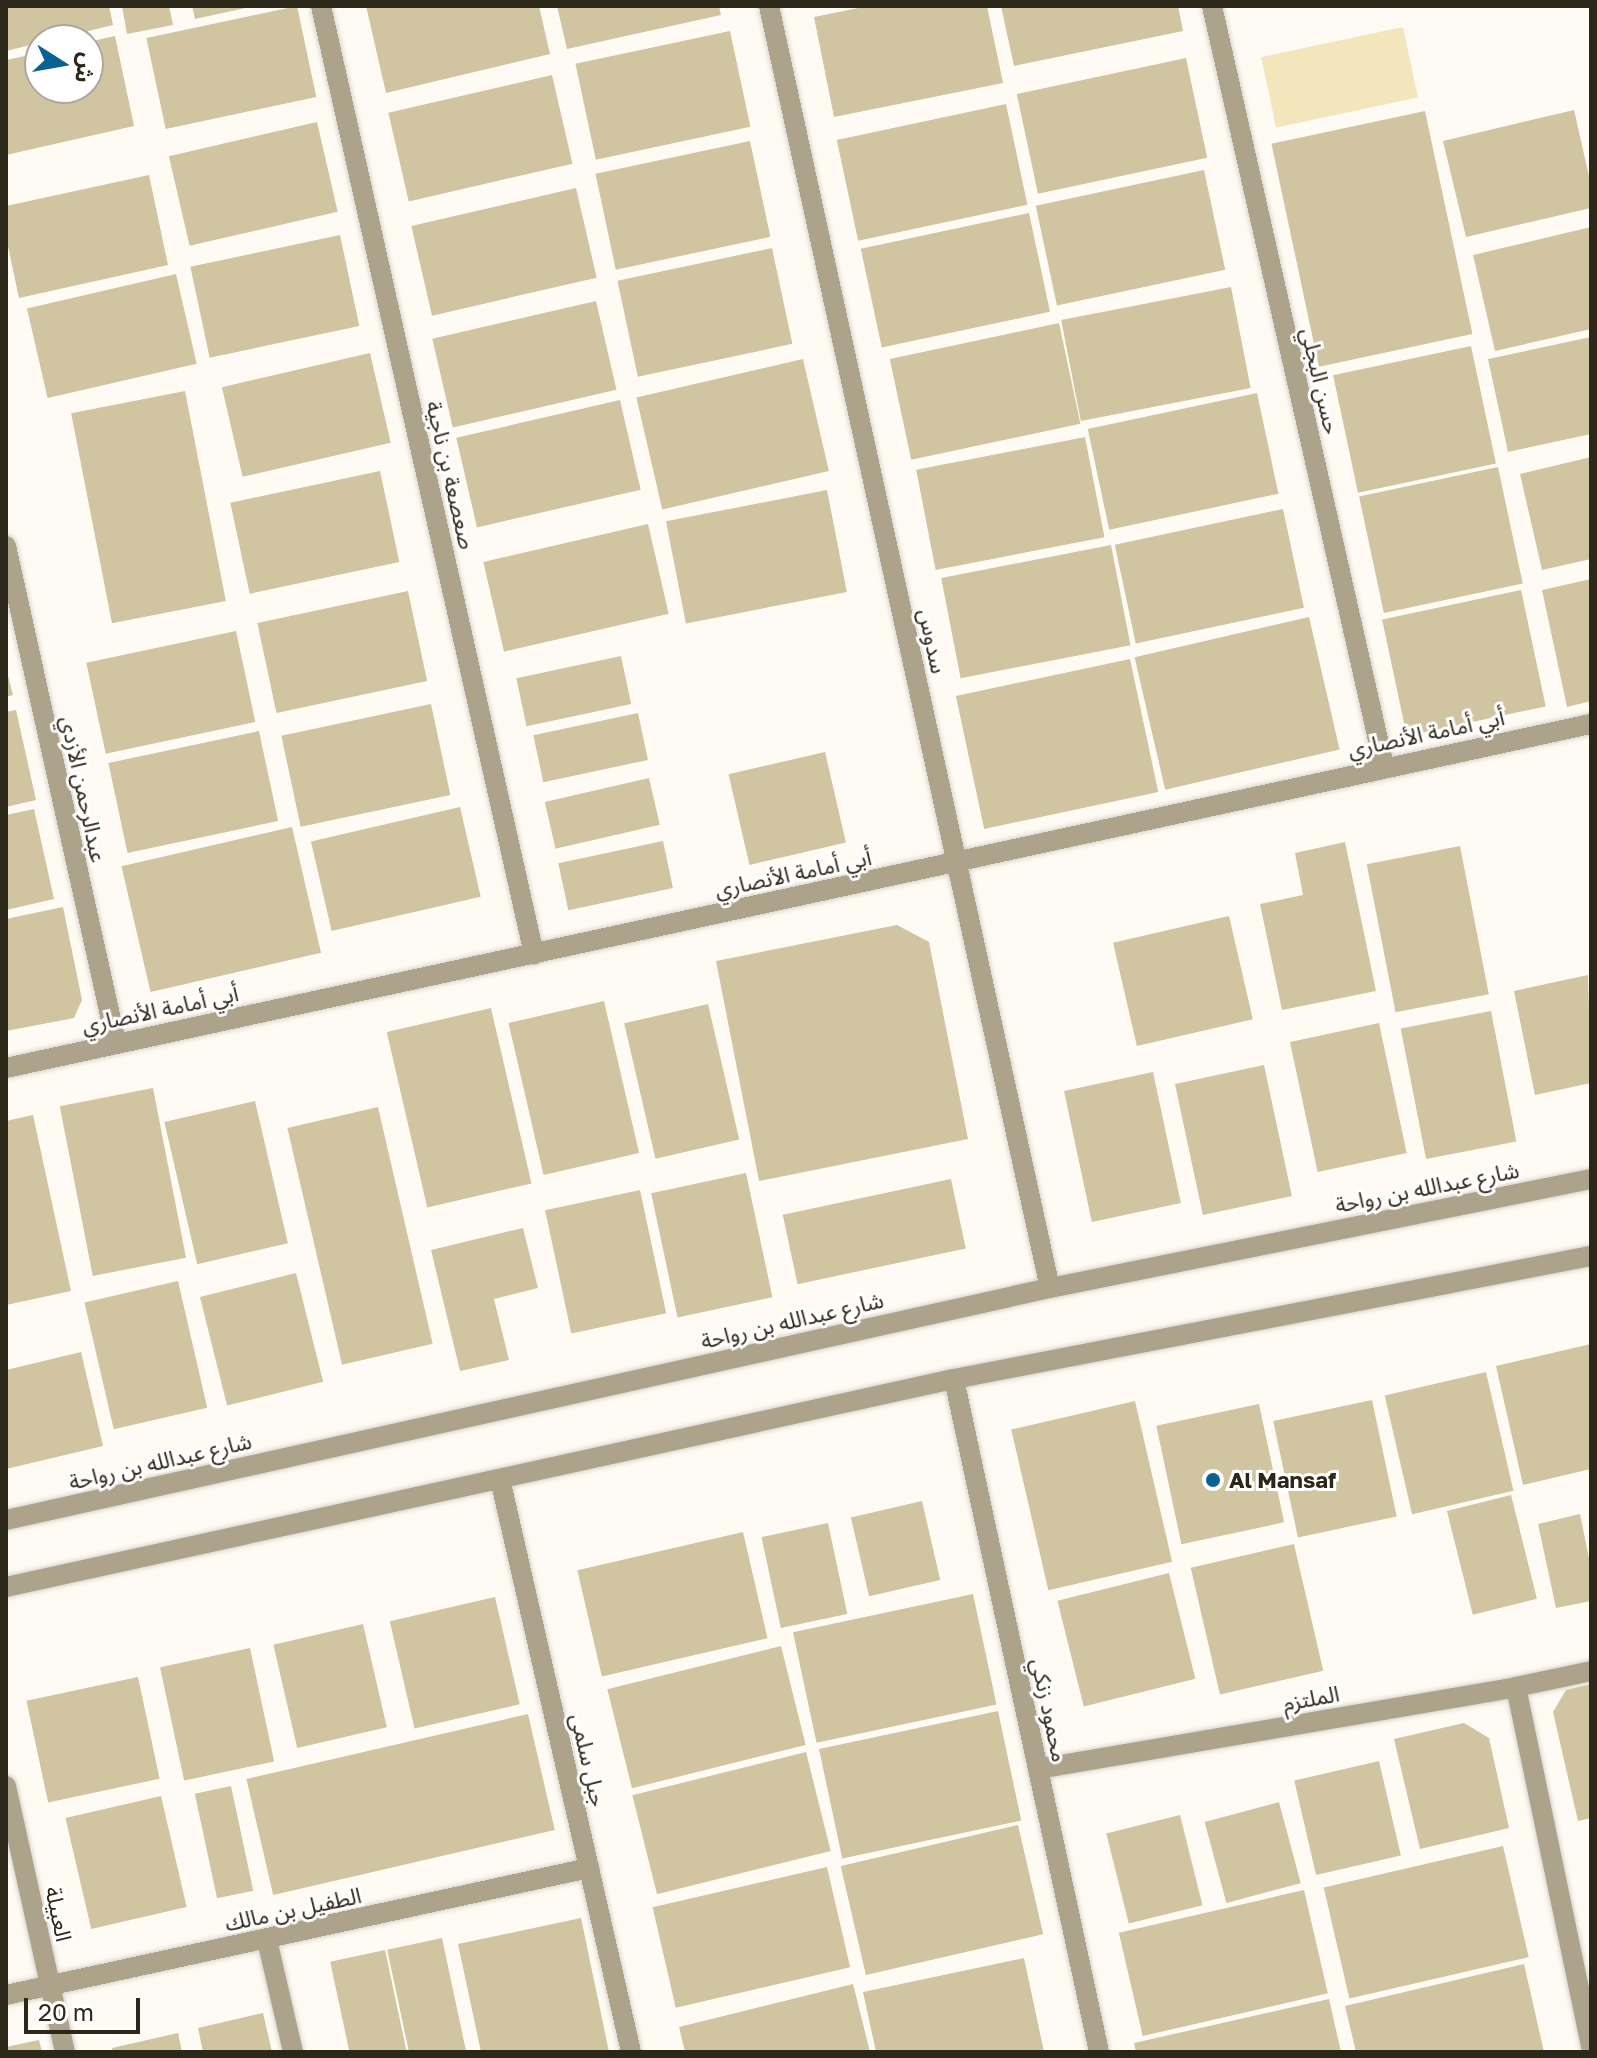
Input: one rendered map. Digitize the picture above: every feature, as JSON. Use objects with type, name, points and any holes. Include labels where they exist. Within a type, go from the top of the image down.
[{"type":"street","name":"صعصعة بن ناجية","points":[[321,6],[534,954]]},
{"type":"street","name":"سدوس","points":[[769,6],[1050,1288]]},
{"type":"street","name":"حسن البجلي","points":[[1212,6],[1384,766]]},
{"type":"street","name":"عبدالرحمن الأزدي","points":[[6,546],[116,1042]]},
{"type":"street","name":"أبي أمامة الأنصاري","points":[[6,1068],[1384,766],[1591,724]]},
{"type":"street","name":"شارع عبدالله بن رواحة","points":[[6,1520],[1050,1288],[1591,1179]]},
{"type":"street","points":[[6,1587],[954,1379],[1591,1256]]},
{"type":"street","name":"محمود زنكي","points":[[954,1379],[1099,2052]]},
{"type":"street","name":"جبل سلمى","points":[[500,1479],[631,2052]]},
{"type":"street","name":"الملتزم","points":[[1038,1769],[1516,1687],[1591,1671]]},
{"type":"street","points":[[1516,1687],[1591,2047]]},
{"type":"street","name":"العبيلة","points":[[6,1786],[65,2052]]},
{"type":"street","name":"الطفيل بن مالك","points":[[6,1995],[589,1868]]},
{"type":"street","points":[[267,1940],[293,2052]]},
{"type":"shaded area","points":[[1403,27],[1418,97],[1276,128],[1261,57]]},
{"type":"building","points":[[6,6],[109,6],[113,25],[24,24],[24,47],[6,51]]},
{"type":"building","points":[[122,6],[169,6],[173,25],[127,34]]},
{"type":"building","points":[[192,6],[250,6],[250,7],[195,19]]},
{"type":"building","points":[[297,6],[316,97],[166,129],[146,38]]},
{"type":"building","points":[[366,6],[539,6],[550,54],[386,93]]},
{"type":"building","points":[[557,6],[719,6],[721,15],[567,49]]},
{"type":"building","points":[[868,6],[987,6],[1003,83],[834,117],[814,17]]},
{"type":"building","points":[[1001,6],[1178,6],[1183,31],[1014,66]]},
{"type":"building","points":[[730,31],[750,127],[596,160],[575,64]]},
{"type":"building","points":[[115,36],[134,126],[6,155],[6,60],[24,56],[24,104],[104,104],[104,38]]},
{"type":"building","points":[[1186,58],[1207,158],[1038,194],[1017,94]]},
{"type":"building","points":[[552,75],[572,164],[409,201],[388,113]]},
{"type":"building","points":[[1006,104],[1027,205],[858,241],[837,140]]},
{"type":"building","points":[[1574,110],[1591,185],[1591,208],[1466,237],[1443,141]]},
{"type":"building","points":[[1425,111],[1472,334],[1319,367],[1271,144]]},
{"type":"building","points":[[317,122],[338,212],[190,246],[169,156]]},
{"type":"building","points":[[750,141],[770,237],[616,270],[595,174]]},
{"type":"building","points":[[1204,170],[1225,270],[1057,306],[1036,206]]},
{"type":"building","points":[[149,175],[168,265],[19,298],[6,237],[6,206]]},
{"type":"building","points":[[576,188],[597,278],[432,316],[411,226]]},
{"type":"building","points":[[1029,213],[1050,312],[882,348],[861,249]]},
{"type":"building","points":[[1591,227],[1591,329],[1495,351],[1473,255]]},
{"type":"building","points":[[340,235],[359,326],[210,358],[190,267]]},
{"type":"building","points":[[772,248],[792,344],[638,377],[617,281]]},
{"type":"building","points":[[176,274],[197,364],[48,398],[27,308]]},
{"type":"building","points":[[1231,287],[1251,388],[1081,421],[1061,320]]},
{"type":"building","points":[[596,301],[616,390],[453,427],[432,339]]},
{"type":"building","points":[[1059,323],[1080,424],[911,460],[890,359]]},
{"type":"building","points":[[1591,337],[1591,434],[1508,452],[1488,359]]},
{"type":"building","points":[[1471,346],[1496,463],[1358,493],[1333,375]]},
{"type":"building","points":[[370,353],[391,443],[243,477],[222,387]]},
{"type":"building","points":[[803,359],[829,471],[662,510],[636,397]]},
{"type":"building","points":[[185,391],[226,601],[112,623],[71,413]]},
{"type":"building","points":[[1257,393],[1278,494],[1109,530],[1088,429]]},
{"type":"building","points":[[620,400],[641,490],[477,527],[456,438]]},
{"type":"building","points":[[1085,437],[1104,537],[936,570],[916,470]]},
{"type":"building","points":[[1591,457],[1591,559],[1542,570],[1520,474]]},
{"type":"building","points":[[1498,467],[1523,583],[1384,613],[1359,497]]},
{"type":"building","points":[[380,471],[399,562],[250,594],[230,503]]},
{"type":"building","points":[[827,490],[847,592],[686,623],[666,521]]},
{"type":"building","points":[[1283,509],[1304,608],[1136,644],[1115,545]]},
{"type":"building","points":[[648,524],[669,614],[504,652],[483,562]]},
{"type":"building","points":[[1111,545],[1130,645],[961,678],[941,578]]},
{"type":"building","points":[[1591,579],[1591,701],[1567,707],[1542,590]]},
{"type":"building","points":[[1521,590],[1546,706],[1407,736],[1382,620]]},
{"type":"building","points":[[408,591],[427,681],[276,713],[257,623]]},
{"type":"building","points":[[1309,617],[1340,750],[1165,790],[1135,657]]},
{"type":"building","points":[[236,631],[255,722],[106,754],[86,663]]},
{"type":"building","points":[[621,656],[631,704],[527,726],[516,678]]},
{"type":"building","points":[[1130,659],[1158,792],[984,829],[956,696]]},
{"type":"building","points":[[6,668],[13,695],[6,697]]},
{"type":"building","points":[[431,704],[450,795],[301,827],[281,736]]},
{"type":"building","points":[[16,710],[36,800],[6,807],[6,712]]},
{"type":"building","points":[[638,713],[648,760],[543,782],[533,735]]},
{"type":"building","points":[[259,731],[278,821],[127,853],[108,763]]},
{"type":"building","points":[[825,752],[846,843],[749,865],[729,774]]},
{"type":"building","points":[[649,778],[660,825],[556,849],[545,802]]},
{"type":"building","points":[[460,807],[481,897],[332,931],[311,841]]},
{"type":"building","points":[[34,809],[54,899],[6,910],[6,815]]},
{"type":"building","points":[[292,827],[321,953],[151,992],[121,866]]},
{"type":"building","points":[[663,841],[673,888],[568,910],[558,863]]},
{"type":"building","points":[[1345,842],[1376,991],[1282,1010],[1260,904],[1303,895],[1295,853]]},
{"type":"building","points":[[1460,846],[1489,994],[1396,1012],[1367,864]]},
{"type":"building","points":[[63,907],[82,1000],[74,1018],[6,1031],[6,919]]},
{"type":"building","points":[[1229,916],[1253,1019],[1137,1046],[1113,943]]},
{"type":"building","points":[[897,925],[929,942],[968,1139],[759,1181],[716,961]]},
{"type":"building","points":[[1588,975],[1591,1083],[1535,1095],[1514,991]]},
{"type":"building","points":[[604,1001],[639,1153],[544,1175],[509,1023]]},
{"type":"building","points":[[708,1004],[739,1139],[655,1159],[624,1023]]},
{"type":"building","points":[[491,1008],[531,1183],[427,1207],[387,1032]]},
{"type":"building","points":[[1491,1011],[1516,1142],[1426,1159],[1401,1029]]},
{"type":"building","points":[[1379,1023],[1407,1153],[1318,1172],[1290,1042]]},
{"type":"building","points":[[1264,1065],[1292,1196],[1203,1215],[1175,1084]]},
{"type":"building","points":[[1153,1072],[1181,1203],[1092,1222],[1064,1091]]},
{"type":"building","points":[[153,1088],[186,1258],[93,1276],[60,1106]]},
{"type":"building","points":[[255,1101],[288,1243],[197,1264],[164,1122]]},
{"type":"building","points":[[378,1107],[433,1344],[342,1365],[287,1128]]},
{"type":"building","points":[[33,1115],[71,1291],[6,1305],[6,1121]]},
{"type":"building","points":[[746,1173],[772,1297],[678,1317],[651,1193]]},
{"type":"building","points":[[951,1179],[966,1248],[798,1284],[783,1215]]},
{"type":"building","points":[[640,1190],[666,1313],[571,1333],[545,1210]]},
{"type":"building","points":[[523,1228],[538,1288],[494,1299],[509,1360],[460,1371],[431,1250]]},
{"type":"building","points":[[296,1273],[323,1382],[227,1406],[200,1297]]},
{"type":"building","points":[[178,1281],[207,1408],[114,1429],[84,1303]]},
{"type":"building","points":[[1591,1344],[1591,1469],[1523,1485],[1496,1366]]},
{"type":"building","points":[[81,1352],[103,1446],[6,1469],[6,1370]]},
{"type":"building","points":[[1486,1372],[1513,1491],[1412,1514],[1385,1395]]},
{"type":"building","points":[[1372,1400],[1397,1516],[1298,1537],[1273,1421]]},
{"type":"building","points":[[1135,1401],[1172,1562],[1048,1590],[1011,1430]]},
{"type":"building","points":[[1259,1404],[1284,1522],[1181,1544],[1156,1426]]},
{"type":"building","points":[[1511,1495],[1537,1599],[1473,1615],[1447,1511]]},
{"type":"building","points":[[922,1501],[940,1580],[869,1596],[851,1517]]},
{"type":"building","points":[[1580,1514],[1591,1568],[1591,1601],[1556,1608],[1538,1524]]},
{"type":"building","points":[[828,1523],[847,1614],[781,1628],[761,1537]]},
{"type":"building","points":[[743,1532],[768,1638],[602,1676],[577,1570]]},
{"type":"building","points":[[1294,1544],[1323,1671],[1220,1695],[1191,1568]]},
{"type":"building","points":[[1169,1573],[1195,1679],[1084,1707],[1057,1601]]},
{"type":"building","points":[[973,1594],[996,1705],[817,1743],[793,1632]]},
{"type":"building","points":[[495,1597],[520,1704],[415,1728],[390,1621]]},
{"type":"building","points":[[363,1624],[387,1727],[297,1748],[273,1645]]},
{"type":"building","points":[[781,1646],[806,1745],[632,1788],[607,1689]]},
{"type":"building","points":[[250,1648],[274,1761],[184,1781],[160,1667]]},
{"type":"building","points":[[138,1677],[160,1779],[48,1802],[26,1701]]},
{"type":"building","points":[[1591,1684],[1591,1818],[1578,1821],[1553,1712],[1566,1690]]},
{"type":"building","points":[[998,1711],[1021,1821],[842,1859],[819,1749]]},
{"type":"building","points":[[528,1714],[555,1830],[273,1895],[246,1779]]},
{"type":"building","points":[[1464,1723],[1489,1738],[1509,1828],[1420,1849],[1394,1739]]},
{"type":"building","points":[[806,1752],[831,1851],[657,1894],[632,1795]]},
{"type":"building","points":[[1379,1761],[1401,1856],[1316,1875],[1294,1781]]},
{"type":"building","points":[[231,1786],[253,1891],[217,1898],[195,1794]]},
{"type":"building","points":[[161,1796],[187,1907],[91,1929],[66,1818]]},
{"type":"building","points":[[1279,1802],[1301,1883],[1226,1903],[1205,1822]]},
{"type":"building","points":[[1180,1815],[1202,1905],[1129,1924],[1106,1833]]},
{"type":"building","points":[[1018,1825],[1043,1934],[866,1975],[841,1866]]},
{"type":"building","points":[[1503,1846],[1529,1957],[1349,1998],[1324,1887]]},
{"type":"building","points":[[827,1867],[850,1967],[676,2008],[653,1907]]},
{"type":"building","points":[[1304,1890],[1328,1993],[1143,2036],[1119,1933]]},
{"type":"building","points":[[581,1918],[609,2052],[481,2052],[458,1944]]},
{"type":"building","points":[[442,1938],[466,2052],[409,2052],[387,1950]]},
{"type":"building","points":[[385,1950],[407,2052],[349,2052],[330,1962]]},
{"type":"building","points":[[1024,1958],[1044,2052],[876,2052],[863,1992]]},
{"type":"building","points":[[1524,1964],[1544,2052],[1356,2052],[1345,2006]]},
{"type":"building","points":[[853,1984],[870,2052],[685,2052],[679,2027]]},
{"type":"building","points":[[1329,1999],[1341,2052],[1136,2052],[1134,2043]]},
{"type":"building","points":[[263,2013],[272,2052],[203,2052],[198,2028]]},
{"type":"building","points":[[178,2033],[182,2052],[113,2052],[112,2048]]},
{"type":"building","points":[[39,2040],[42,2052],[6,2052],[6,2047]]},
{"type":"place","name":"Al Mansaf","points":[[1213,1480]]}]
